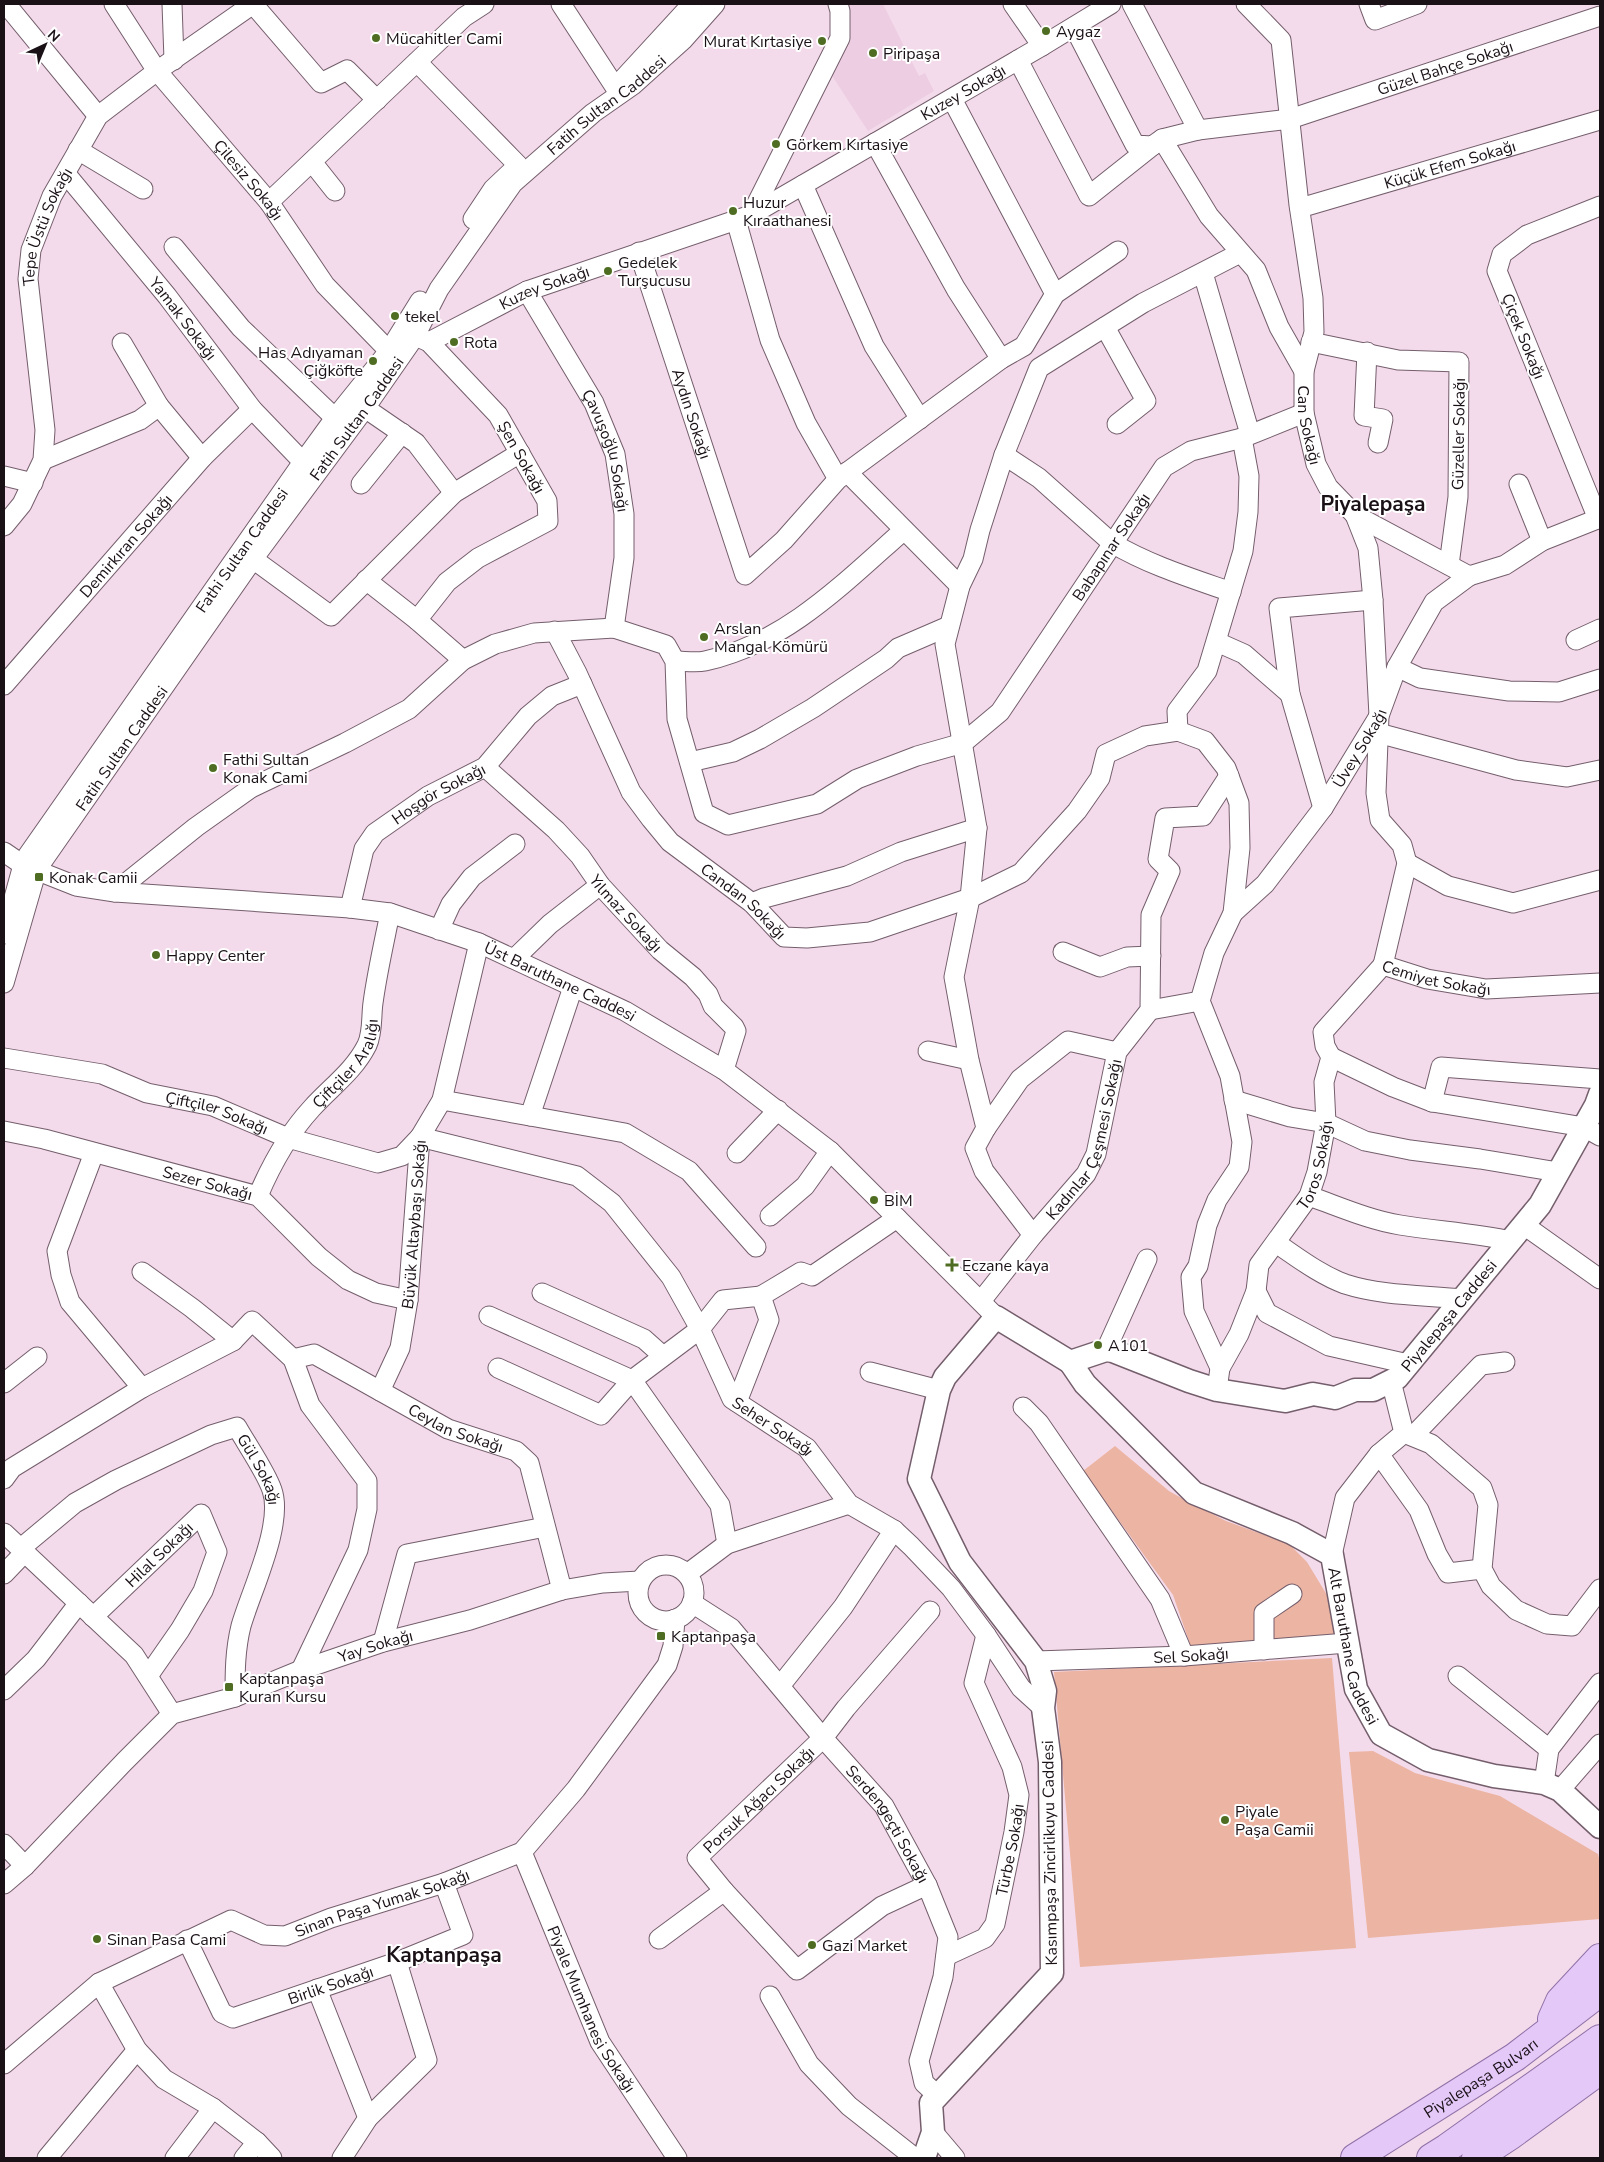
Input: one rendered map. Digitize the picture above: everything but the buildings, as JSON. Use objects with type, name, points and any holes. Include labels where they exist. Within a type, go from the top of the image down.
[{"type":"main road","points":[[1545,2033],[1560,2001],[1600,1958]]},
{"type":"main road","name":"Piyalepaşa Bulvarı","points":[[1355,2158],[1515,2056],[1600,1992]]},
{"type":"main road","points":[[1431,2158],[1448,2148],[1600,2039]]},
{"type":"main road","points":[[1476,2158],[1600,2070]]},
{"type":"street","points":[[6,4],[98,116]]},
{"type":"street","name":"Çilesiz Sokağı","points":[[114,4],[157,71],[269,202],[325,285],[389,351]]},
{"type":"street","points":[[172,4],[174,60]]},
{"type":"street","points":[[253,4],[321,83],[347,70],[377,100]]},
{"type":"street","name":"Tepe Üstü Sokağı","points":[[4,526],[22,504],[44,460],[45,430],[28,279],[31,250],[52,196],[98,116],[157,71],[253,4]]},
{"type":"street","points":[[269,202],[464,17],[484,4]]},
{"type":"street","points":[[562,4],[615,87]]},
{"type":"street","name":"Fathi Sultan Caddesi","points":[[29,863],[335,418],[359,403],[389,351],[415,336],[493,189],[518,165],[615,87],[692,4]]},
{"type":"street","name":"Fatih Sultan Caddesi","points":[[29,863],[253,559],[359,403],[415,336],[438,289],[513,183],[594,113],[633,85],[683,40],[715,4]]},
{"type":"street","points":[[838,4],[840,11],[840,38],[744,218],[770,340],[806,423],[842,476],[904,530],[960,586]]},
{"type":"street","points":[[1013,4],[1042,46]]},
{"type":"street","name":"Kuzey Sokağı","points":[[415,336],[527,291],[744,218],[952,99],[1111,4]]},
{"type":"street","points":[[1132,4],[1198,130]]},
{"type":"street","name":"Can Sokağı","points":[[1246,4],[1281,40],[1300,208],[1313,298],[1314,332],[1304,370],[1304,413],[1316,464],[1328,488],[1355,514],[1469,576]]},
{"type":"street","points":[[1369,4],[1375,20],[1418,4]]},
{"type":"street","name":"Güzel Bahçe Sokağı","points":[[1157,143],[1198,130],[1290,119],[1600,16]]},
{"type":"street","points":[[1074,27],[1135,145],[1157,143]]},
{"type":"street","points":[[1018,60],[1089,196],[1157,143]]},
{"type":"street","points":[[417,62],[518,165]]},
{"type":"street","points":[[952,99],[1055,294]]},
{"type":"street","name":"Küçük Efem Sokağı","points":[[1300,208],[1600,120]]},
{"type":"street","points":[[875,143],[956,289],[1001,359]]},
{"type":"street","points":[[1157,143],[1209,216],[1256,270],[1279,327],[1304,370]]},
{"type":"street","points":[[78,150],[144,189]]},
{"type":"street","points":[[312,162],[335,192]]},
{"type":"street","name":"Yamak Sokağı","points":[[66,174],[167,296],[252,409],[303,462]]},
{"type":"street","points":[[803,185],[874,346],[920,419]]},
{"type":"street","name":"Çiçek Sokağı","points":[[1599,518],[1497,271],[1502,254],[1527,235],[1600,206]]},
{"type":"street","points":[[174,247],[241,328],[335,418]]},
{"type":"street","points":[[842,476],[1001,359],[1024,346],[1055,294],[1118,251]]},
{"type":"street","name":"Aydın Sokağı","points":[[639,252],[745,575],[784,540],[842,476]]},
{"type":"street","points":[[986,1128],[969,1060],[954,977],[970,898],[977,828],[944,644],[960,586],[973,559],[980,530],[1004,455],[1039,368],[1142,304],[1240,253]]},
{"type":"street","points":[[1202,273],[1246,436],[1248,476],[1248,512],[1243,551],[1217,642],[1207,671],[1177,711],[1178,731],[1205,741],[1226,768],[1239,803],[1240,848],[1233,913],[1214,953],[1200,1001],[1230,1076],[1242,1142],[1239,1167],[1217,1200],[1208,1225],[1198,1266],[1191,1277],[1194,1311],[1219,1379]]},
{"type":"street","name":"Çavuşoğlu Sokağı","points":[[527,291],[594,404],[615,454],[624,514],[624,558],[614,628]]},
{"type":"street","points":[[1105,327],[1146,401],[1117,424]]},
{"type":"street","name":"Şen Sokağı","points":[[415,336],[498,415],[547,501],[548,521],[478,558],[446,582],[417,620]]},
{"type":"street","name":"Güzeller Sokağı","points":[[1311,342],[1367,352],[1398,360],[1459,362],[1458,497],[1449,565]]},
{"type":"street","points":[[122,343],[159,406],[202,458]]},
{"type":"street","points":[[1024,346],[1039,368]]},
{"type":"street","points":[[1367,352],[1364,416],[1383,419],[1378,443]]},
{"type":"street","points":[[359,403],[416,442],[454,492]]},
{"type":"street","points":[[44,460],[140,420],[159,406]]},
{"type":"street","name":"Demirkıran Sokağı","points":[[4,685],[202,458],[252,409]]},
{"type":"street","name":"Babapınar Sokağı","points":[[963,743],[1000,712],[1164,467],[1191,452],[1246,436],[1304,413]]},
{"type":"street","points":[[361,484],[402,434]]},
{"type":"street","points":[[253,559],[331,616],[454,492],[520,453]]},
{"type":"street","points":[[1004,455],[1039,478],[1112,543],[1142,559],[1231,592]]},
{"type":"street","points":[[4,476],[34,483]]},
{"type":"street","points":[[1519,484],[1542,542]]},
{"type":"street","points":[[1355,514],[1368,548],[1373,600],[1378,724],[1376,792],[1380,820],[1402,846],[1407,863],[1448,886],[1513,903],[1600,880]]},
{"type":"street","points":[[1469,576],[1505,565],[1542,542],[1599,518]]},
{"type":"street","points":[[675,661],[704,662],[771,636],[830,596],[904,530]]},
{"type":"street","name":"Üvey Sokağı","points":[[1233,913],[1266,884],[1323,808],[1378,724],[1397,667],[1434,602],[1469,576]]},
{"type":"street","points":[[366,580],[417,620],[463,660]]},
{"type":"street","points":[[1323,808],[1290,694],[1279,608],[1373,600]]},
{"type":"street","points":[[690,762],[733,752],[760,739],[813,708],[886,659],[898,648],[949,626]]},
{"type":"street","points":[[115,892],[196,827],[251,788],[345,743],[409,709],[463,660],[495,644],[534,633],[614,628],[666,645],[675,661],[678,719],[704,813],[728,825],[817,804],[857,780],[918,756],[963,743]]},
{"type":"street","points":[[1576,640],[1600,629]]},
{"type":"street","name":"Candan Sokağı","points":[[555,631],[582,684],[631,792],[651,819],[670,842],[752,903],[784,937],[807,938],[870,932],[970,898],[1021,873],[1077,811],[1100,778],[1106,754],[1145,736],[1178,731]]},
{"type":"street","points":[[1217,642],[1244,654],[1290,694]]},
{"type":"street","points":[[1397,667],[1420,678],[1509,691],[1559,692],[1600,679]]},
{"type":"street","name":"Hoşgör Sokağı","points":[[350,908],[364,849],[375,833],[428,796],[485,767],[528,716],[552,696],[582,684]]},
{"type":"street","points":[[1378,724],[1516,770],[1567,776],[1600,770]]},
{"type":"street","name":"Yılmaz Sokağı","points":[[485,767],[556,830],[580,856],[600,885],[660,950],[693,977],[708,994],[713,1006],[736,1031],[724,1070]]},
{"type":"street","points":[[1200,1001],[1150,1010],[1151,915],[1170,870],[1158,859],[1165,818],[1203,816],[1229,776]]},
{"type":"street","points":[[752,903],[764,898],[847,876],[902,852],[977,828]]},
{"type":"street","points":[[4,837],[29,863]]},
{"type":"street","points":[[439,930],[451,904],[472,877],[515,844]]},
{"type":"street","points":[[4,852],[29,863]]},
{"type":"street","points":[[4,934],[29,863]]},
{"type":"street","points":[[4,983],[29,863]]},
{"type":"street","name":"Üst Baruthane Caddesi","points":[[29,863],[76,886],[115,892],[350,908],[390,913],[479,943],[514,958],[625,1011],[724,1070],[830,1151],[988,1309]]},
{"type":"street","name":"Cemiyet Sokağı","points":[[1407,863],[1383,966],[1427,979],[1486,989],[1600,983]]},
{"type":"street","points":[[514,958],[550,924],[600,885]]},
{"type":"street","name":"Çiftçiler Aralığı","points":[[258,1196],[271,1167],[288,1138],[312,1107],[352,1068],[368,1043],[372,1029],[373,1004],[390,913]]},
{"type":"street","name":"Büyük Altaybaşı Sokağı","points":[[380,1391],[400,1348],[408,1300],[420,1137],[442,1100],[479,943]]},
{"type":"street","points":[[1063,952],[1100,967],[1127,957],[1151,956]]},
{"type":"street","points":[[1383,966],[1323,1032],[1324,1046],[1331,1057],[1393,1087],[1432,1102],[1592,1131]]},
{"type":"street","points":[[530,1116],[574,987]]},
{"type":"street","name":"Kadınlar Çeşmesi Sokağı","points":[[988,1309],[1033,1235],[1086,1174],[1096,1154],[1117,1052],[1150,1010]]},
{"type":"street","points":[[1033,1235],[984,1171],[975,1148],[986,1128],[1020,1079],[1068,1041],[1117,1052]]},
{"type":"street","points":[[928,1051],[969,1060]]},
{"type":"street","name":"Toros Sokağı","points":[[1219,1379],[1256,1291],[1259,1265],[1309,1196],[1317,1172],[1326,1123],[1324,1082],[1331,1057]]},
{"type":"street","name":"Çiftçiler Sokağı","points":[[4,1058],[102,1074],[148,1093],[213,1106],[288,1138],[378,1163],[402,1156],[420,1137]]},
{"type":"street","points":[[1432,1102],[1441,1067],[1600,1079]]},
{"type":"street","name":"Piyalepaşa Caddesi","points":[[1106,1350],[1219,1379],[1284,1401],[1313,1394],[1335,1398],[1355,1390],[1373,1390],[1397,1378],[1540,1205],[1558,1172],[1592,1131],[1600,1094]]},
{"type":"street","points":[[442,1100],[625,1133],[689,1171],[756,1246]]},
{"type":"street","points":[[1234,1100],[1290,1118],[1326,1123],[1365,1141],[1558,1172]]},
{"type":"street","points":[[738,1153],[778,1110]]},
{"type":"street","name":"Sezer Sokağı","points":[[4,1131],[44,1139],[258,1196],[319,1257],[348,1280],[376,1293],[408,1300]]},
{"type":"street","name":"Seher Sokağı","points":[[420,1137],[577,1176],[612,1203],[671,1277],[700,1329],[732,1399],[807,1448],[849,1504],[894,1530],[951,1588],[986,1635],[1021,1688],[1043,1708]]},
{"type":"street","points":[[770,1216],[805,1186],[830,1151]]},
{"type":"street","points":[[94,1153],[57,1251],[61,1275],[70,1302],[142,1388]]},
{"type":"street","points":[[1309,1196],[1398,1225],[1477,1234],[1517,1233],[1600,1279]]},
{"type":"street","points":[[498,1368],[601,1414],[632,1380],[700,1329],[723,1300],[761,1296],[801,1272],[812,1276],[898,1218]]},
{"type":"street","points":[[1276,1242],[1316,1269],[1344,1283],[1376,1291],[1462,1299]]},
{"type":"street","points":[[988,1309],[1070,1362],[1106,1350],[1147,1259]]},
{"type":"street","points":[[142,1272],[192,1308],[233,1341]]},
{"type":"street","points":[[1256,1291],[1267,1313],[1329,1346],[1408,1364]]},
{"type":"street","points":[[542,1293],[644,1339],[663,1356]]},
{"type":"street","points":[[738,1402],[769,1320],[761,1296]]},
{"type":"street","name":"Kasımpaşa Zincirlikuyu Caddesi","points":[[924,2158],[933,2132],[931,2103],[1052,1973],[1050,1762],[1043,1708],[1045,1691],[1036,1661],[960,1562],[919,1479],[939,1390],[945,1377],[988,1309]]},
{"type":"street","points":[[489,1316],[632,1380],[720,1505],[727,1544]]},
{"type":"street","points":[[4,1479],[12,1468],[142,1388],[233,1341],[252,1321],[292,1359],[310,1405],[367,1481],[367,1509],[358,1550],[301,1670]]},
{"type":"street","name":"Ceylan Sokağı","points":[[292,1359],[314,1354],[448,1429],[516,1451],[529,1463],[562,1590]]},
{"type":"street","points":[[4,1383],[37,1357]]},
{"type":"street","name":"Alt Baruthane Caddesi","points":[[1070,1362],[1085,1384],[1194,1493],[1292,1533],[1332,1555],[1356,1689],[1381,1734],[1428,1760],[1494,1776],[1552,1787]]},
{"type":"street","points":[[1332,1555],[1345,1498],[1380,1454],[1409,1434],[1481,1365],[1505,1362]]},
{"type":"street","points":[[870,1372],[939,1390]]},
{"type":"street","points":[[1391,1381],[1409,1434],[1432,1444],[1482,1488],[1488,1505],[1482,1569],[1491,1586],[1516,1610],[1547,1624],[1572,1626],[1600,1589]]},
{"type":"street","points":[[1022,1407],[1039,1423],[1160,1599],[1184,1656]]},
{"type":"street","name":"Gül Sokağı","points":[[23,1550],[75,1503],[211,1435],[237,1427],[273,1491],[275,1514],[266,1556],[251,1593],[235,1653],[235,1697]]},
{"type":"street","points":[[1380,1454],[1419,1510],[1436,1554],[1448,1573],[1482,1569]]},
{"type":"street","points":[[687,1574],[727,1544],[849,1504]]},
{"type":"street","name":"Hilal Sokağı","points":[[94,1616],[201,1514],[217,1552],[203,1592],[180,1630],[148,1676]]},
{"type":"street","points":[[383,1642],[407,1554],[545,1527]]},
{"type":"street","points":[[780,1686],[843,1607],[894,1530]]},
{"type":"street","points":[[4,1533],[134,1655],[172,1714]]},
{"type":"street","points":[[4,1574],[23,1550]]},
{"type":"street","points":[[666,1565],[676,1567],[687,1574],[692,1583],[694,1593],[688,1610],[675,1619],[657,1619],[644,1610],[639,1601],[638,1591],[640,1581],[648,1571],[657,1566],[666,1565]]},
{"type":"street","name":"Yay Sokağı","points":[[4,1884],[25,1866],[172,1714],[235,1697],[301,1670],[383,1642],[470,1620],[562,1590],[604,1583],[640,1581]]},
{"type":"street","points":[[1264,1650],[1264,1613],[1292,1594]]},
{"type":"street","name":"Serdengeçti Sokağı","points":[[692,1602],[731,1628],[823,1738],[884,1806],[926,1885],[948,1937],[943,1977],[919,2061],[924,2083],[938,2096]]},
{"type":"street","points":[[4,1690],[36,1658],[79,1603]]},
{"type":"street","points":[[823,1738],[846,1708],[930,1612]]},
{"type":"street","name":"Sinan Paşa Yumak Sokağı","points":[[4,2064],[99,1984],[232,1920],[264,1934],[285,1936],[332,1918],[444,1883],[522,1852],[576,1790],[667,1665],[673,1646],[675,1619]]},
{"type":"street","name":"Türbe Sokağı","points":[[946,1956],[985,1938],[995,1924],[1014,1832],[1019,1796],[1012,1767],[974,1683],[986,1635]]},
{"type":"street","name":"Sel Sokağı","points":[[1036,1661],[1184,1656],[1347,1643]]},
{"type":"street","points":[[1458,1676],[1549,1749]]},
{"type":"street","points":[[1600,1683],[1549,1749],[1552,1787],[1600,1827]]},
{"type":"street","name":"Porsuk Ağacı Sokağı","points":[[823,1738],[697,1858],[724,1891],[797,1970],[882,1906],[926,1885]]},
{"type":"street","points":[[1552,1787],[1600,1744]]},
{"type":"street","points":[[4,1844],[25,1866]]},
{"type":"street","name":"Piyale Mumhanesi Sokağı","points":[[522,1852],[600,2042],[677,2158]]},
{"type":"street","name":"Birlik Sokağı","points":[[187,1940],[222,2013],[233,2018],[396,1962],[463,1934],[444,1883]]},
{"type":"street","points":[[659,1939],[724,1891]]},
{"type":"street","points":[[342,2158],[368,2118],[427,2060],[396,1962]]},
{"type":"street","points":[[99,1984],[137,2050],[164,2079],[213,2108],[257,2142],[272,2158]]},
{"type":"street","points":[[317,1989],[368,2118]]},
{"type":"street","points":[[770,1996],[809,2064],[849,2106],[915,2158]]},
{"type":"street","points":[[47,2158],[137,2050]]},
{"type":"street","points":[[175,2158],[213,2108]]},
{"type":"street","points":[[933,2132],[955,2158]]},
{"type":"street","points":[[244,2158],[257,2142]]},
{"type":"shaded area","name":"Piripaşa","points":[[845,4],[883,4],[919,76],[925,73],[934,91],[868,131],[829,71]]},
{"type":"shaded area","points":[[1115,1446],[1169,1491],[1226,1521],[1289,1544],[1307,1562],[1327,1595],[1334,1635],[1191,1647],[1173,1595],[1083,1471]]},
{"type":"shaded area","points":[[1332,1658],[1356,1948],[1080,1967],[1054,1672]]},
{"type":"shaded area","points":[[1373,1751],[1415,1773],[1500,1796],[1598,1854],[1600,1862],[1600,1919],[1368,1938],[1349,1752]]},
{"type":"place","name":"Aygaz","points":[[1046,31]]},
{"type":"place","name":"Mücahitler Cami","points":[[376,38]]},
{"type":"place","name":"Murat Kırtasiye","points":[[822,41]]},
{"type":"place","name":"Piripaşa","points":[[873,53]]},
{"type":"place","name":"Görkem Kırtasiye","points":[[776,144]]},
{"type":"place","name":"Huzur Kıraathanesi","points":[[733,211]]},
{"type":"place","name":"Gedelek Turşucusu","points":[[608,271]]},
{"type":"place","name":"tekel","points":[[395,316]]},
{"type":"place","name":"Rota","points":[[454,342]]},
{"type":"place","name":"Has Adıyaman Çiğköfte","points":[[373,361]]},
{"type":"place","name":"Arslan Mangal Kömürü","points":[[704,637]]},
{"type":"place","name":"Fathi Sultan Konak Cami","points":[[213,768]]},
{"type":"place","name":"Konak Camii","points":[[39,877]]},
{"type":"place","name":"Happy Center","points":[[156,955]]},
{"type":"place","name":"BİM","points":[[874,1200]]},
{"type":"place","name":"Eczane kaya","points":[[952,1265]]},
{"type":"place","name":"A101","points":[[1098,1345]]},
{"type":"place","name":"Kaptanpaşa","points":[[661,1636]]},
{"type":"place","name":"Kaptanpaşa Kuran Kursu","points":[[229,1687]]},
{"type":"place","name":"Piyale Paşa Camii","points":[[1225,1820]]},
{"type":"place","name":"Sinan Pasa Cami","points":[[97,1939]]},
{"type":"place","name":"Gazi Market","points":[[812,1945]]},
{"type":"district","name":"Piyalepaşa","points":[[1373,504]]},
{"type":"district","name":"Kaptanpaşa","points":[[444,1955]]}]
